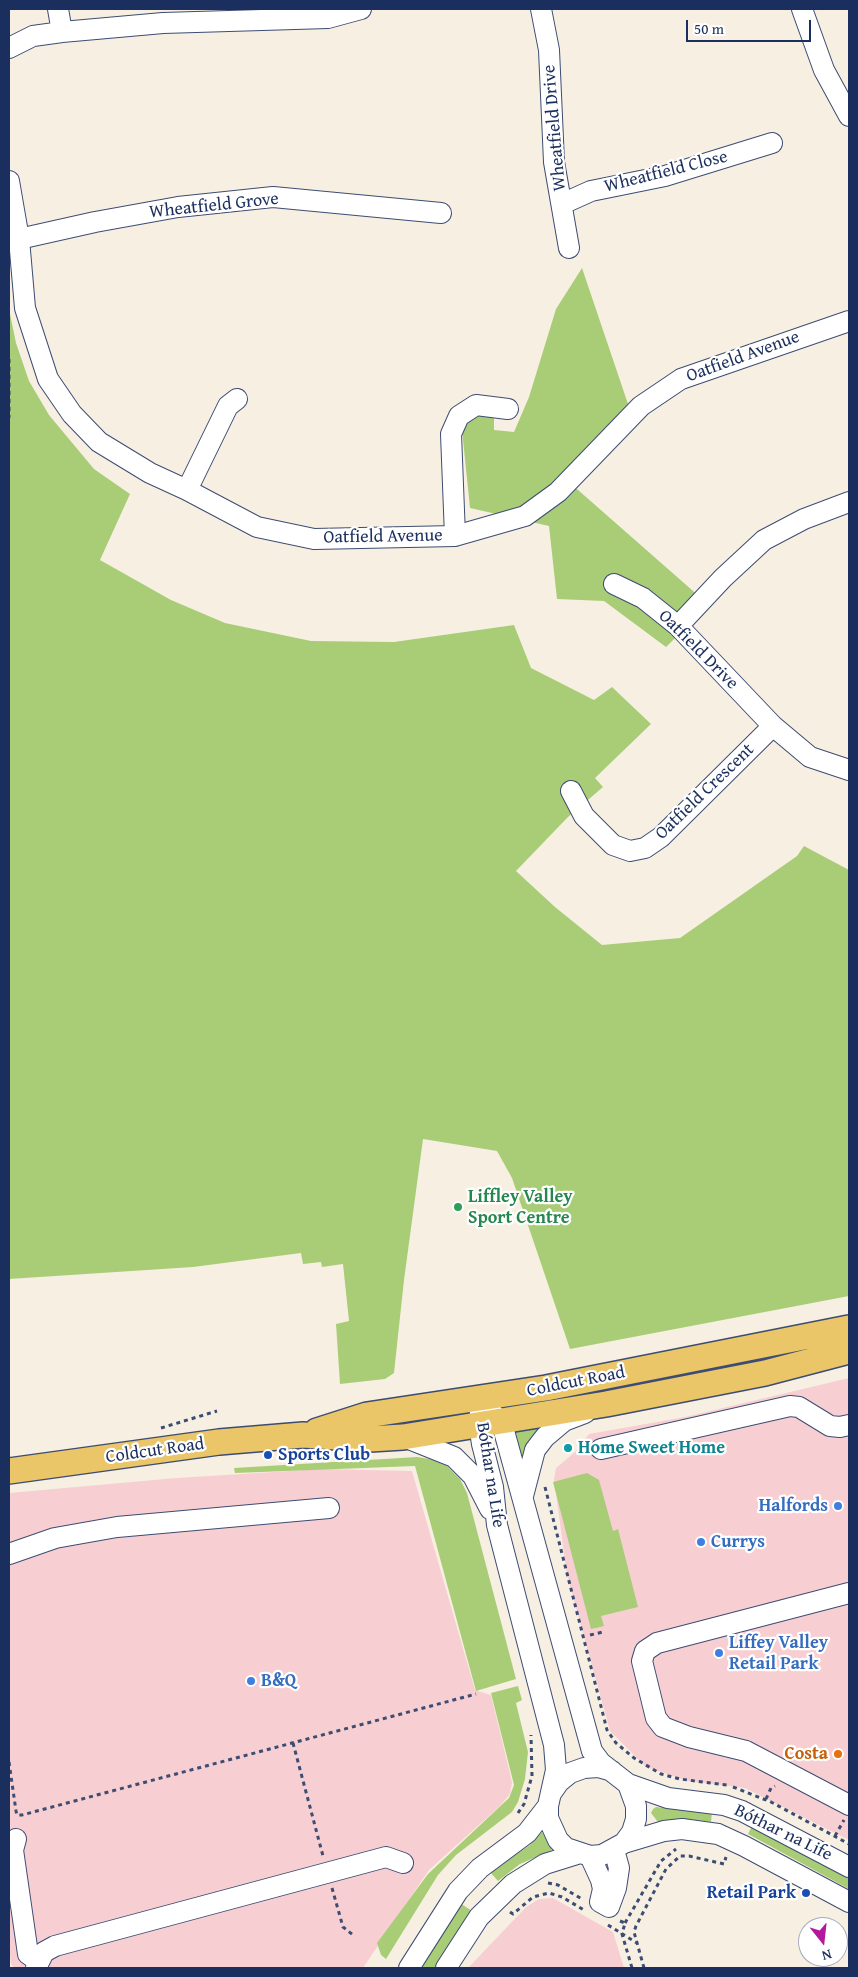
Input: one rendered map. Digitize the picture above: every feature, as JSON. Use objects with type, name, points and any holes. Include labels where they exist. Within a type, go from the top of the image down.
[{"type":"main road","name":"Coldcut Road","points":[[303,1435],[367,1415],[481,1399],[849,1328]]},
{"type":"main road","name":"Coldcut Road","points":[[9,1471],[220,1442],[303,1435],[370,1439],[403,1437],[606,1404],[765,1373],[849,1351]]},
{"type":"street","points":[[58,9],[62,32]]},
{"type":"street","points":[[9,48],[33,36],[62,32],[163,23],[328,18],[361,9]]},
{"type":"street","name":"Wheatfield Drive","points":[[541,9],[549,50],[554,162],[568,248]]},
{"type":"street","points":[[802,9],[824,70],[849,116]]},
{"type":"street","name":"Wheatfield Close","points":[[562,204],[591,191],[665,176],[772,143]]},
{"type":"street","name":"Oatfield Avenue","points":[[9,181],[19,239],[25,308],[48,379],[72,414],[98,442],[150,473],[257,527],[314,539],[455,536],[525,516],[558,492],[641,406],[680,379],[811,332],[848,325]]},
{"type":"street","name":"Wheatfield Grove","points":[[19,239],[95,222],[178,207],[273,197],[441,213]]},
{"type":"street","points":[[187,490],[228,406],[236,399]]},
{"type":"street","points":[[455,536],[451,434],[458,416],[476,405],[508,409]]},
{"type":"street","points":[[678,626],[723,578],[764,540],[804,519],[849,502]]},
{"type":"street","name":"Oatfield Drive","points":[[614,584],[643,598],[678,626],[773,726],[810,757],[849,770]]},
{"type":"street","name":"Oatfield Crescent","points":[[571,791],[584,816],[613,845],[630,851],[645,848],[661,837],[773,726]]},
{"type":"street","name":"Bóthar na Life","points":[[481,1399],[489,1423],[523,1498],[592,1751],[601,1763],[628,1784],[668,1798],[724,1805],[742,1811],[849,1867]]},
{"type":"street","points":[[523,1498],[534,1450],[545,1436],[564,1422],[606,1404]]},
{"type":"street","points":[[601,1449],[790,1406],[799,1408],[830,1426],[840,1427],[849,1425]]},
{"type":"street","name":"Bóthar na Life","points":[[489,1423],[482,1444],[493,1487],[497,1525],[554,1745],[556,1770],[549,1800],[548,1818],[554,1835],[566,1848],[584,1855],[619,1847],[664,1831],[682,1830],[718,1834],[740,1843],[849,1902]]},
{"type":"street","points":[[403,1437],[456,1458],[473,1476],[497,1525]]},
{"type":"street","points":[[9,1554],[55,1538],[117,1527],[329,1508]]},
{"type":"street","points":[[849,1594],[657,1643],[643,1653],[645,1675],[656,1718],[660,1725],[668,1730],[762,1757],[849,1804]]},
{"type":"street","points":[[409,1968],[458,1891],[480,1868],[527,1833],[559,1782],[570,1772],[584,1768],[598,1767],[612,1771]]},
{"type":"street","points":[[446,1968],[479,1917],[507,1889],[546,1864],[584,1855],[602,1880],[603,1888],[600,1902],[609,1907],[616,1888],[620,1868],[619,1847],[632,1832],[636,1820],[636,1806],[628,1784]]},
{"type":"street","points":[[13,1837],[28,1954],[37,1965],[44,1952],[55,1946],[386,1857],[403,1863]]},
{"type":"path","points":[[9,359],[9,418]]},
{"type":"path","points":[[590,1635],[603,1632]]},
{"type":"path","points":[[9,1762],[16,1811],[17,1815],[22,1815],[476,1694]]},
{"type":"path","points":[[514,1818],[524,1804],[532,1776],[531,1733]]},
{"type":"path","points":[[293,1743],[343,1927],[353,1935]]},
{"type":"path","points":[[835,1836],[849,1811]]},
{"type":"path","points":[[632,1968],[622,1934],[625,1923],[661,1861],[675,1849],[684,1846]]},
{"type":"path","points":[[644,1968],[637,1943],[636,1926],[673,1861],[680,1856],[689,1856],[724,1864],[727,1856],[720,1854]]},
{"type":"path","points":[[543,1884],[558,1885],[583,1899]]},
{"type":"path","points":[[505,1907],[513,1914],[533,1897],[549,1893],[562,1897],[585,1911]]},
{"type":"path","points":[[616,1918],[625,1923]]},
{"type":"path","points":[[600,1920],[637,1943]]},
{"type":"shaded area","name":"Liffey Valley Retail Park","points":[[849,1378],[849,1840],[745,1788],[688,1781],[646,1767],[610,1731],[567,1575],[554,1479],[556,1468],[575,1452],[589,1434],[685,1417]]},
{"type":"shaded area","points":[[322,1469],[412,1471],[475,1690],[491,1695],[512,1782],[510,1794],[500,1806],[429,1870],[363,1968],[14,1968],[11,1964],[9,1946],[9,1493],[176,1478]]},
{"type":"shaded area","points":[[553,1898],[613,1932],[624,1968],[468,1968],[526,1907],[539,1899]]},
{"type":"green space","points":[[582,268],[628,404],[561,475],[709,605],[666,647],[604,601],[557,599],[549,526],[470,508],[462,430],[472,414],[494,413],[494,430],[514,432],[529,397],[556,309]]},
{"type":"green space","points":[[9,309],[16,343],[29,381],[49,415],[94,469],[130,494],[100,560],[171,600],[225,623],[311,641],[394,642],[514,625],[531,668],[594,700],[612,687],[651,724],[595,778],[603,787],[568,817],[516,871],[555,907],[602,945],[680,938],[797,856],[804,846],[849,870],[849,1296],[570,1349],[512,1178],[497,1151],[423,1139],[404,1280],[394,1373],[385,1379],[340,1384],[336,1324],[349,1321],[343,1264],[322,1267],[321,1262],[303,1264],[301,1253],[193,1267],[9,1279]]},
{"type":"green space","points":[[550,1419],[532,1438],[519,1465],[511,1425]]},
{"type":"green space","points":[[417,1457],[430,1459],[447,1466],[460,1479],[467,1493],[516,1679],[476,1691],[415,1466],[235,1473],[234,1468]]},
{"type":"green space","points":[[587,1473],[599,1480],[613,1531],[618,1529],[638,1607],[601,1616],[604,1626],[591,1629],[553,1482]]},
{"type":"green space","points":[[518,1686],[522,1700],[516,1703],[528,1752],[525,1779],[518,1802],[512,1812],[456,1855],[438,1875],[386,1959],[381,1955],[377,1943],[428,1874],[509,1798],[514,1785],[491,1693]]},
{"type":"green space","points":[[656,1807],[712,1812],[711,1822],[688,1819],[658,1822],[651,1813]]},
{"type":"green space","points":[[752,1826],[849,1877],[849,1889],[748,1834]]},
{"type":"green space","points":[[542,1832],[552,1850],[520,1864],[498,1881],[490,1872],[530,1845]]},
{"type":"green space","points":[[460,1903],[472,1911],[437,1968],[421,1968]]},
{"type":"place","name":"Liffley Valley Sport Centre","points":[[458,1207]]},
{"type":"place","name":"Home Sweet Home","points":[[568,1448]]},
{"type":"place","name":"Sports Club","points":[[268,1455]]},
{"type":"place","name":"Halfords","points":[[838,1506]]},
{"type":"place","name":"Currys","points":[[701,1542]]},
{"type":"place","name":"Liffey Valley Retail Park","points":[[719,1653]]},
{"type":"place","name":"B&Q","points":[[251,1681]]},
{"type":"place","name":"Costa","points":[[838,1754]]},
{"type":"place","name":"Retail Park","points":[[806,1893]]}]
